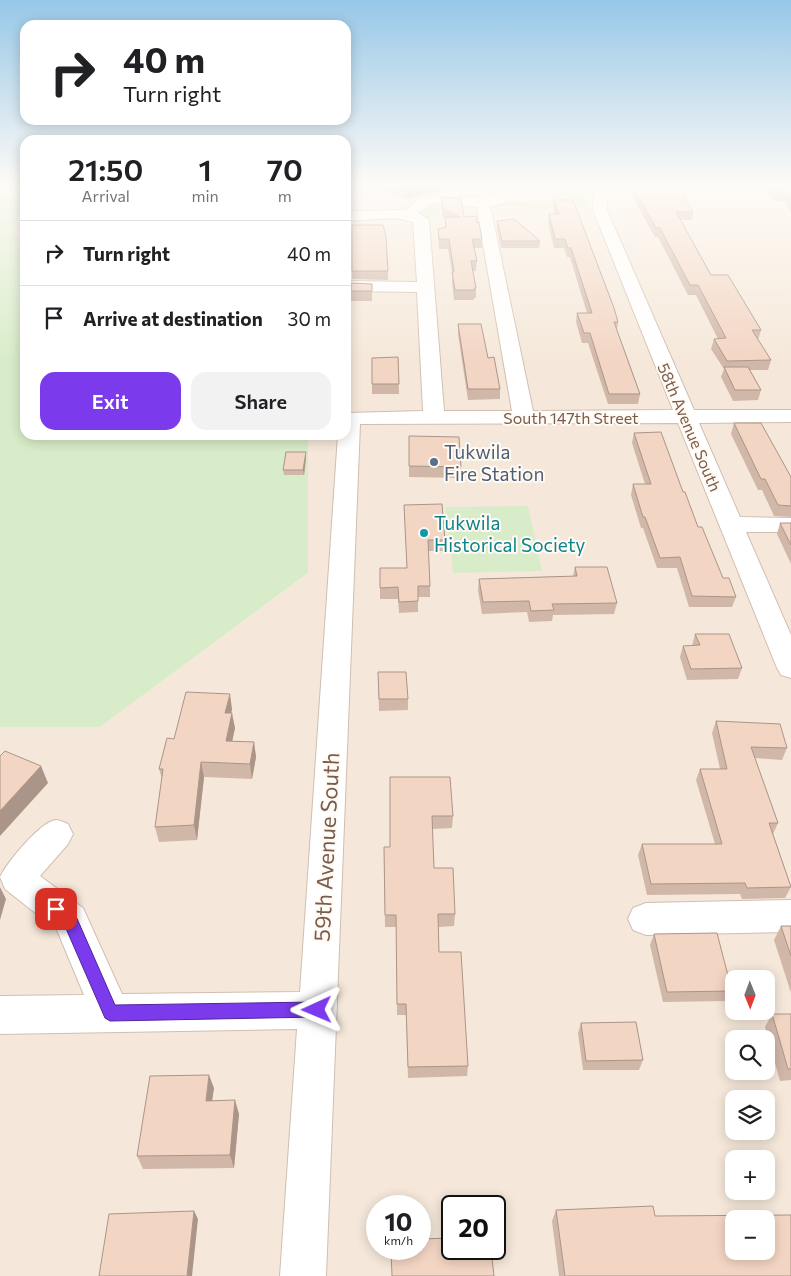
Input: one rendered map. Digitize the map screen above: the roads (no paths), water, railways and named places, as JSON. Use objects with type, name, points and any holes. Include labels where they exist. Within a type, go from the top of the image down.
[{"type":"street","points":[[422,244],[434,418]]},
{"type":"street","points":[[490,244],[524,418]]},
{"type":"street","name":"58th Avenue South","points":[[614,244],[791,668]]},
{"type":"street","points":[[351,286],[425,286]]},
{"type":"street","name":"South 147th Street","points":[[351,417],[791,416]]},
{"type":"street","name":"59th Avenue South","points":[[303,1276],[347,440]]},
{"type":"street","points":[[731,524],[791,525]]},
{"type":"street","points":[[56,834],[17,878],[70,919],[110,1013]]},
{"type":"street","points":[[646,919],[791,916]]},
{"type":"street","points":[[0,1015],[317,1010]]},
{"type":"place","name":"Tukwila Fire Station","points":[[434,462]]},
{"type":"place","name":"Tukwila Historical Society","points":[[424,533]]}]
